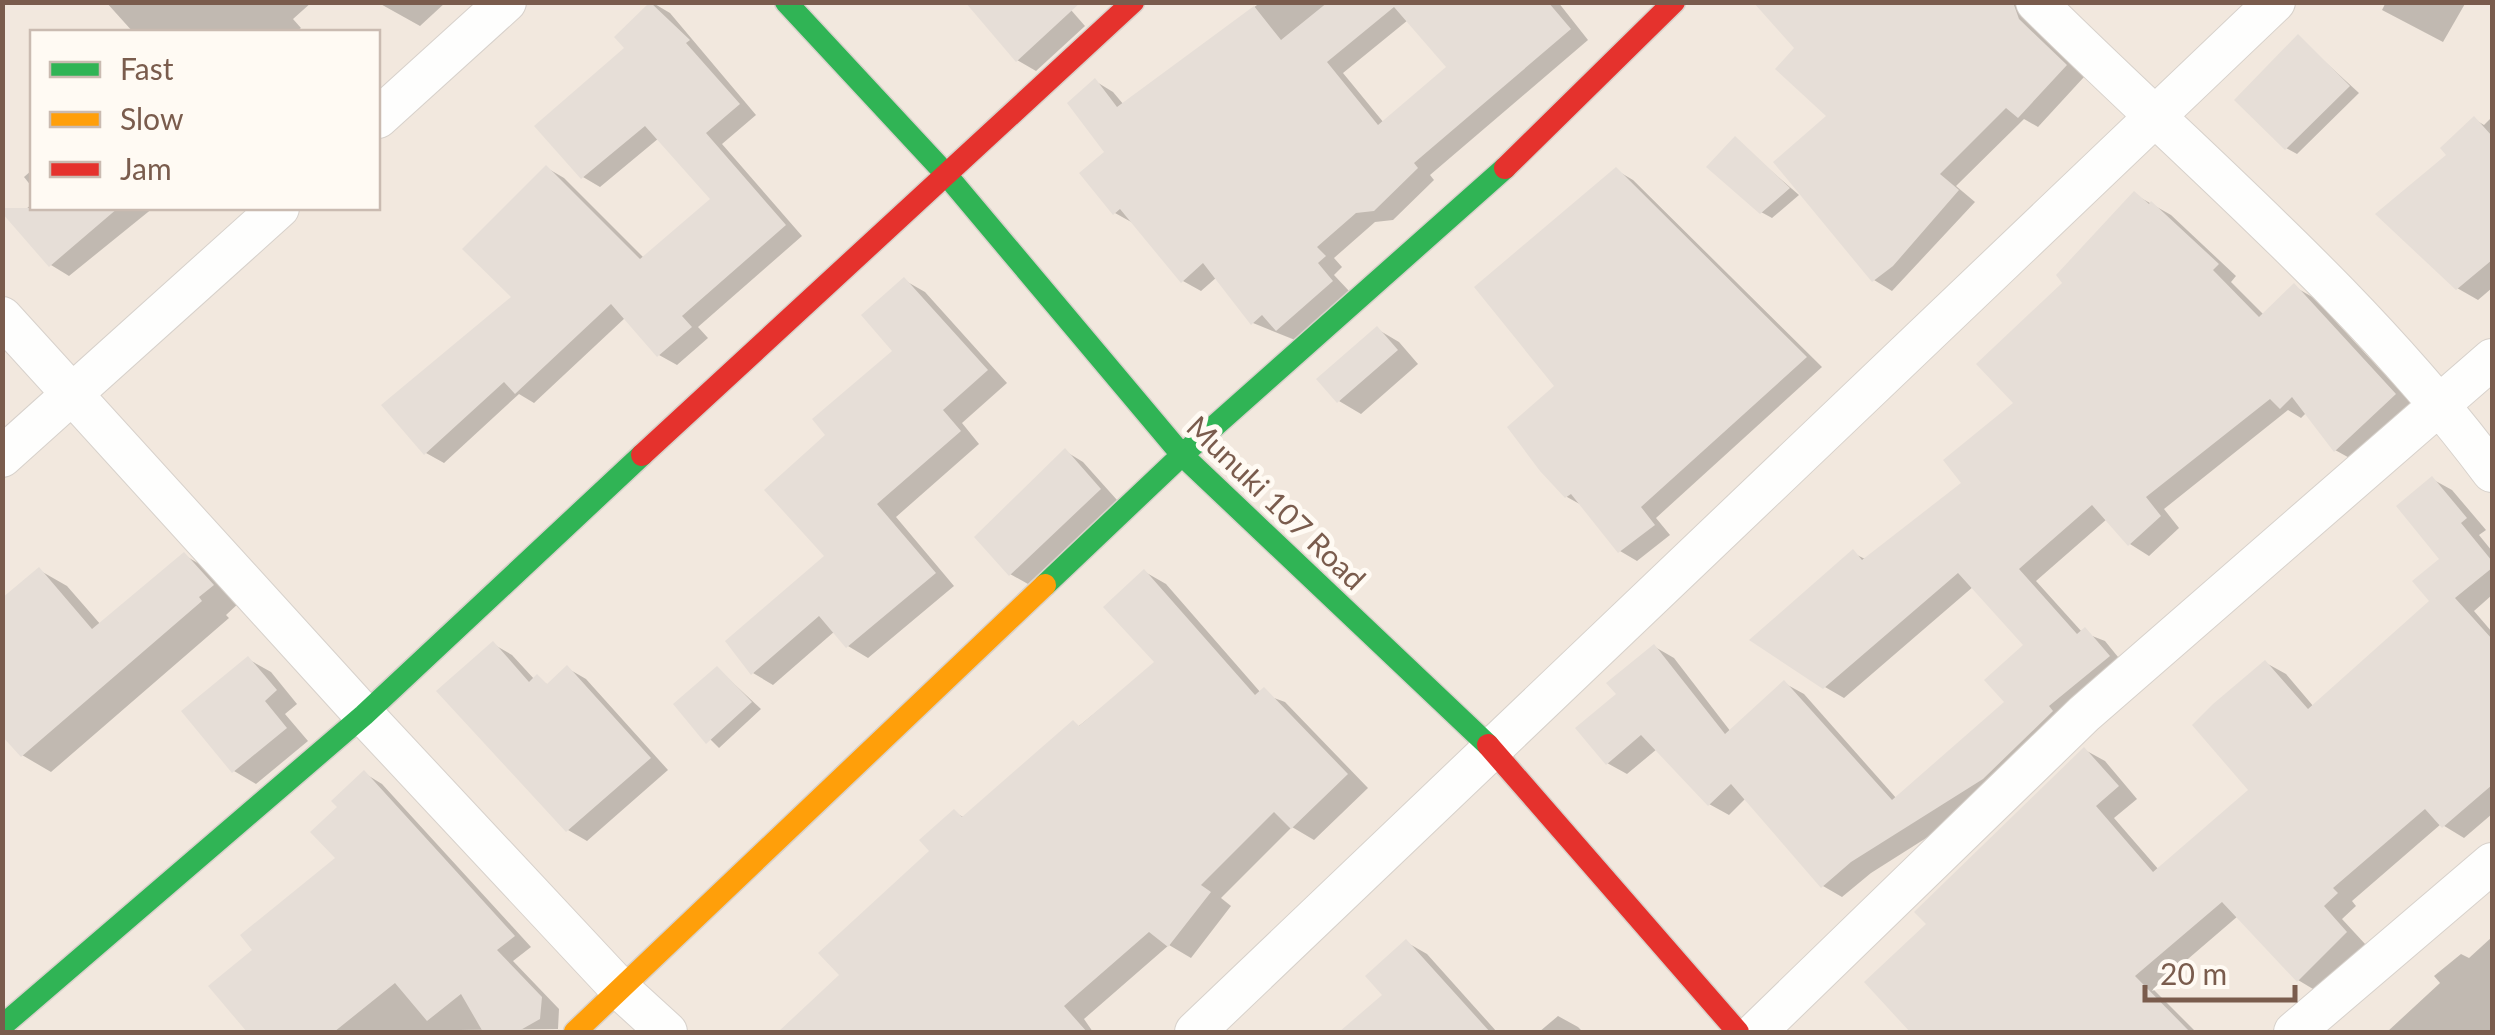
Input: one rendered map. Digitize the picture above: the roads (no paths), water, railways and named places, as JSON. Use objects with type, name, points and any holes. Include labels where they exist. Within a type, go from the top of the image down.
[{"type":"street","points":[[380,116],[506,2]]},
{"type":"street","name":"Munuki 107 Road","points":[[786,2],[944,172],[1182,455],[1493,750],[1738,1032]]},
{"type":"street","points":[[2,1026],[364,715],[944,172],[1134,2]]},
{"type":"street","points":[[574,1032],[1182,455],[1470,202],[1674,2]]},
{"type":"street","points":[[2036,2],[2152,118],[2218,173],[2315,267],[2442,406],[2492,472]]},
{"type":"street","points":[[1195,1032],[2274,2]]},
{"type":"street","points":[[2,458],[277,210]]},
{"type":"street","points":[[2,317],[364,715],[621,990],[667,1032]]},
{"type":"street","points":[[1756,1032],[2084,714],[2442,406],[2492,358]]},
{"type":"street","points":[[2294,1032],[2492,863]]}]
